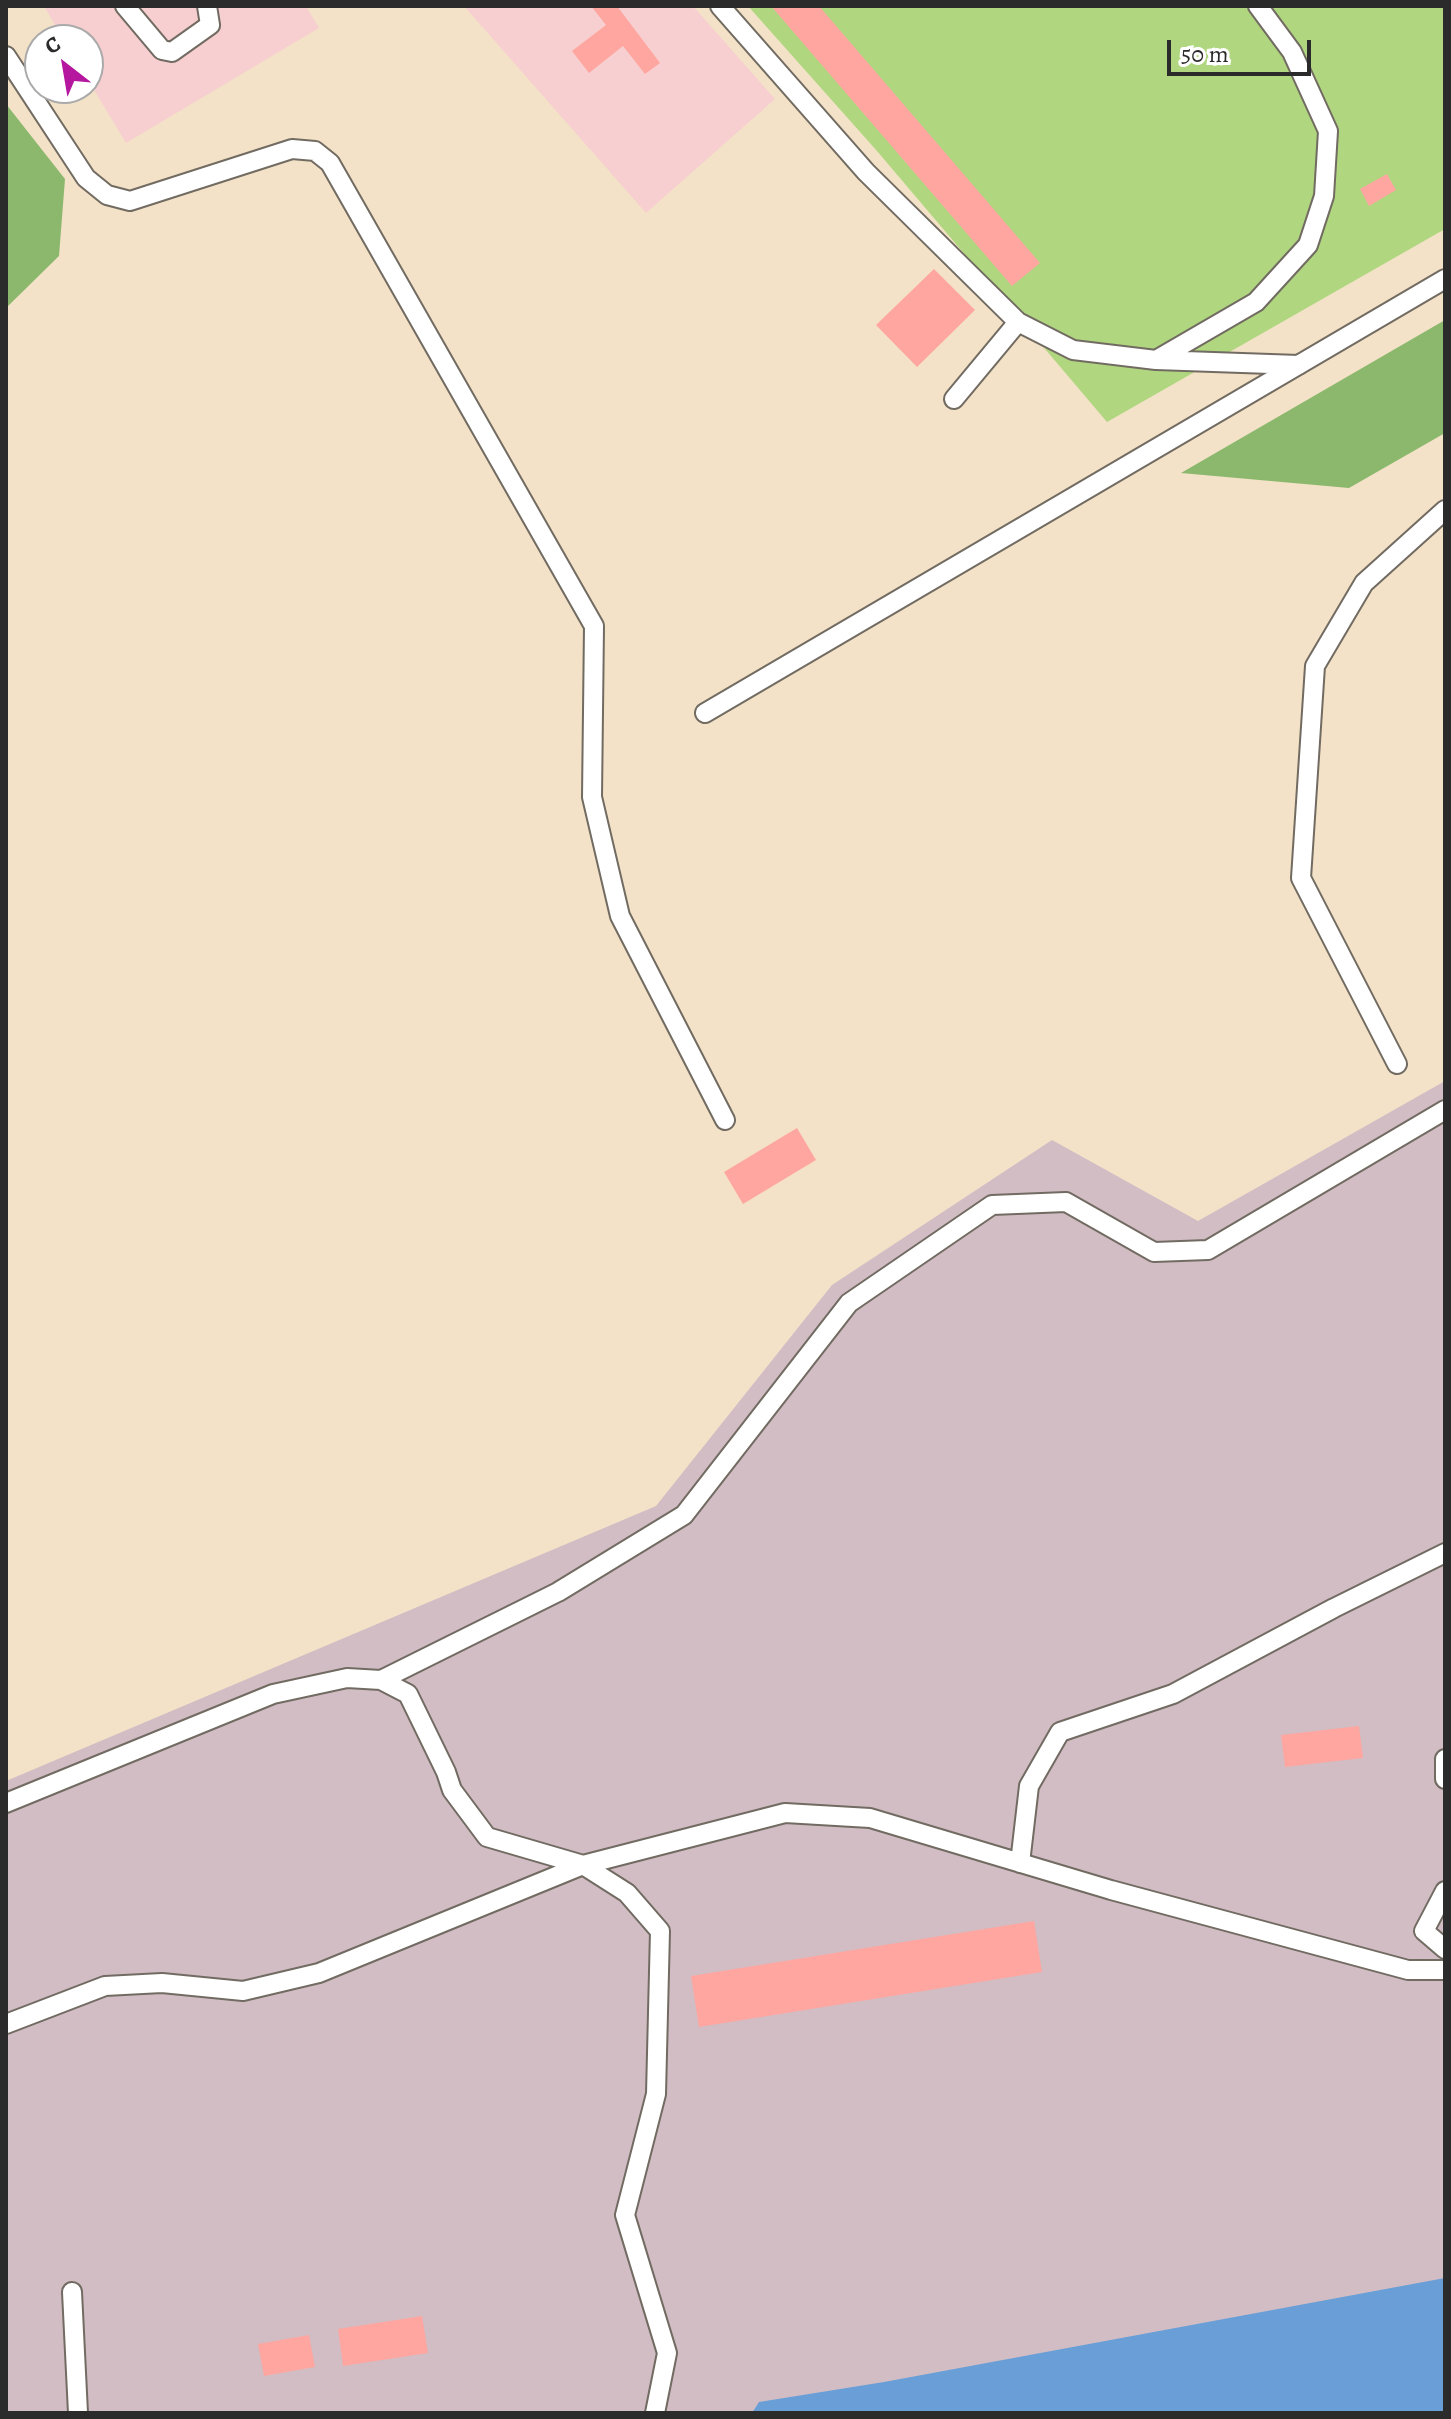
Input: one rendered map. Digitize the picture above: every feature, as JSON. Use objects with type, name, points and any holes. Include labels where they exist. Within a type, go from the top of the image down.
[{"type":"lane","points":[[125,6],[162,50],[172,52],[210,25],[207,6]]},
{"type":"lane","points":[[720,6],[866,172],[1018,322],[1073,350],[1156,360],[1299,365]]},
{"type":"lane","points":[[1156,360],[1256,302],[1308,245],[1324,196],[1328,131],[1292,52],[1258,6]]},
{"type":"lane","points":[[6,56],[86,178],[107,195],[130,201],[292,149],[315,151],[330,163],[594,626],[592,797],[620,916],[725,1120]]},
{"type":"lane","points":[[705,713],[1445,279]]},
{"type":"lane","points":[[954,399],[1018,322]]},
{"type":"lane","points":[[1397,1064],[1301,878],[1315,666],[1364,583],[1445,510]]},
{"type":"lane","points":[[381,1680],[558,1592],[684,1515],[849,1303],[992,1205],[1066,1202],[1154,1252],[1208,1250],[1445,1110]]},
{"type":"lane","points":[[1020,1863],[1029,1786],[1060,1732],[1173,1694],[1445,1553]]},
{"type":"lane","points":[[6,1803],[273,1694],[347,1678],[381,1680],[408,1694],[452,1790],[487,1837],[583,1865],[627,1893],[660,1931],[656,2094],[625,2215],[667,2353],[655,2413]]},
{"type":"lane","points":[[1445,1759],[1445,1779]]},
{"type":"lane","points":[[6,2024],[105,1986],[162,1983],[243,1991],[319,1973],[583,1865],[785,1813],[870,1818],[1111,1890],[1408,1970],[1445,1970]]},
{"type":"lane","points":[[1445,1891],[1424,1931],[1445,1949]]},
{"type":"lane","points":[[72,2292],[78,2413]]},
{"type":"shaded area","points":[[44,6],[306,6],[319,28],[126,143],[102,104],[104,24],[55,24]]},
{"type":"shaded area","points":[[464,6],[693,6],[775,99],[646,213]]},
{"type":"shaded area","points":[[1445,1081],[1445,2413],[6,2413],[6,1781],[656,1506],[832,1285],[1052,1140],[1198,1221]]},
{"type":"green space","points":[[748,6],[1445,6],[1445,229],[1107,422],[877,151]]},
{"type":"green space","points":[[6,104],[65,179],[59,256],[6,308]]},
{"type":"green space","points":[[1445,320],[1445,433],[1349,488],[1181,473]]},
{"type":"water","points":[[1445,2278],[1445,2413],[752,2413],[759,2402],[884,2382]]},
{"type":"building","points":[[591,6],[617,6],[660,63],[645,74],[623,46],[589,73],[572,51],[606,25]]},
{"type":"building","points":[[771,6],[819,6],[1040,263],[1012,286]]},
{"type":"building","points":[[1387,174],[1396,190],[1369,206],[1360,189]]},
{"type":"building","points":[[934,269],[975,310],[917,367],[876,325]]},
{"type":"building","points":[[797,1128],[816,1160],[743,1204],[724,1172]]},
{"type":"building","points":[[1359,1726],[1363,1758],[1285,1767],[1281,1735]]},
{"type":"building","points":[[1034,1921],[1042,1972],[699,2027],[691,1976]]},
{"type":"building","points":[[422,2316],[428,2353],[343,2366],[338,2329]]},
{"type":"building","points":[[309,2335],[315,2367],[264,2376],[258,2344]]}]
